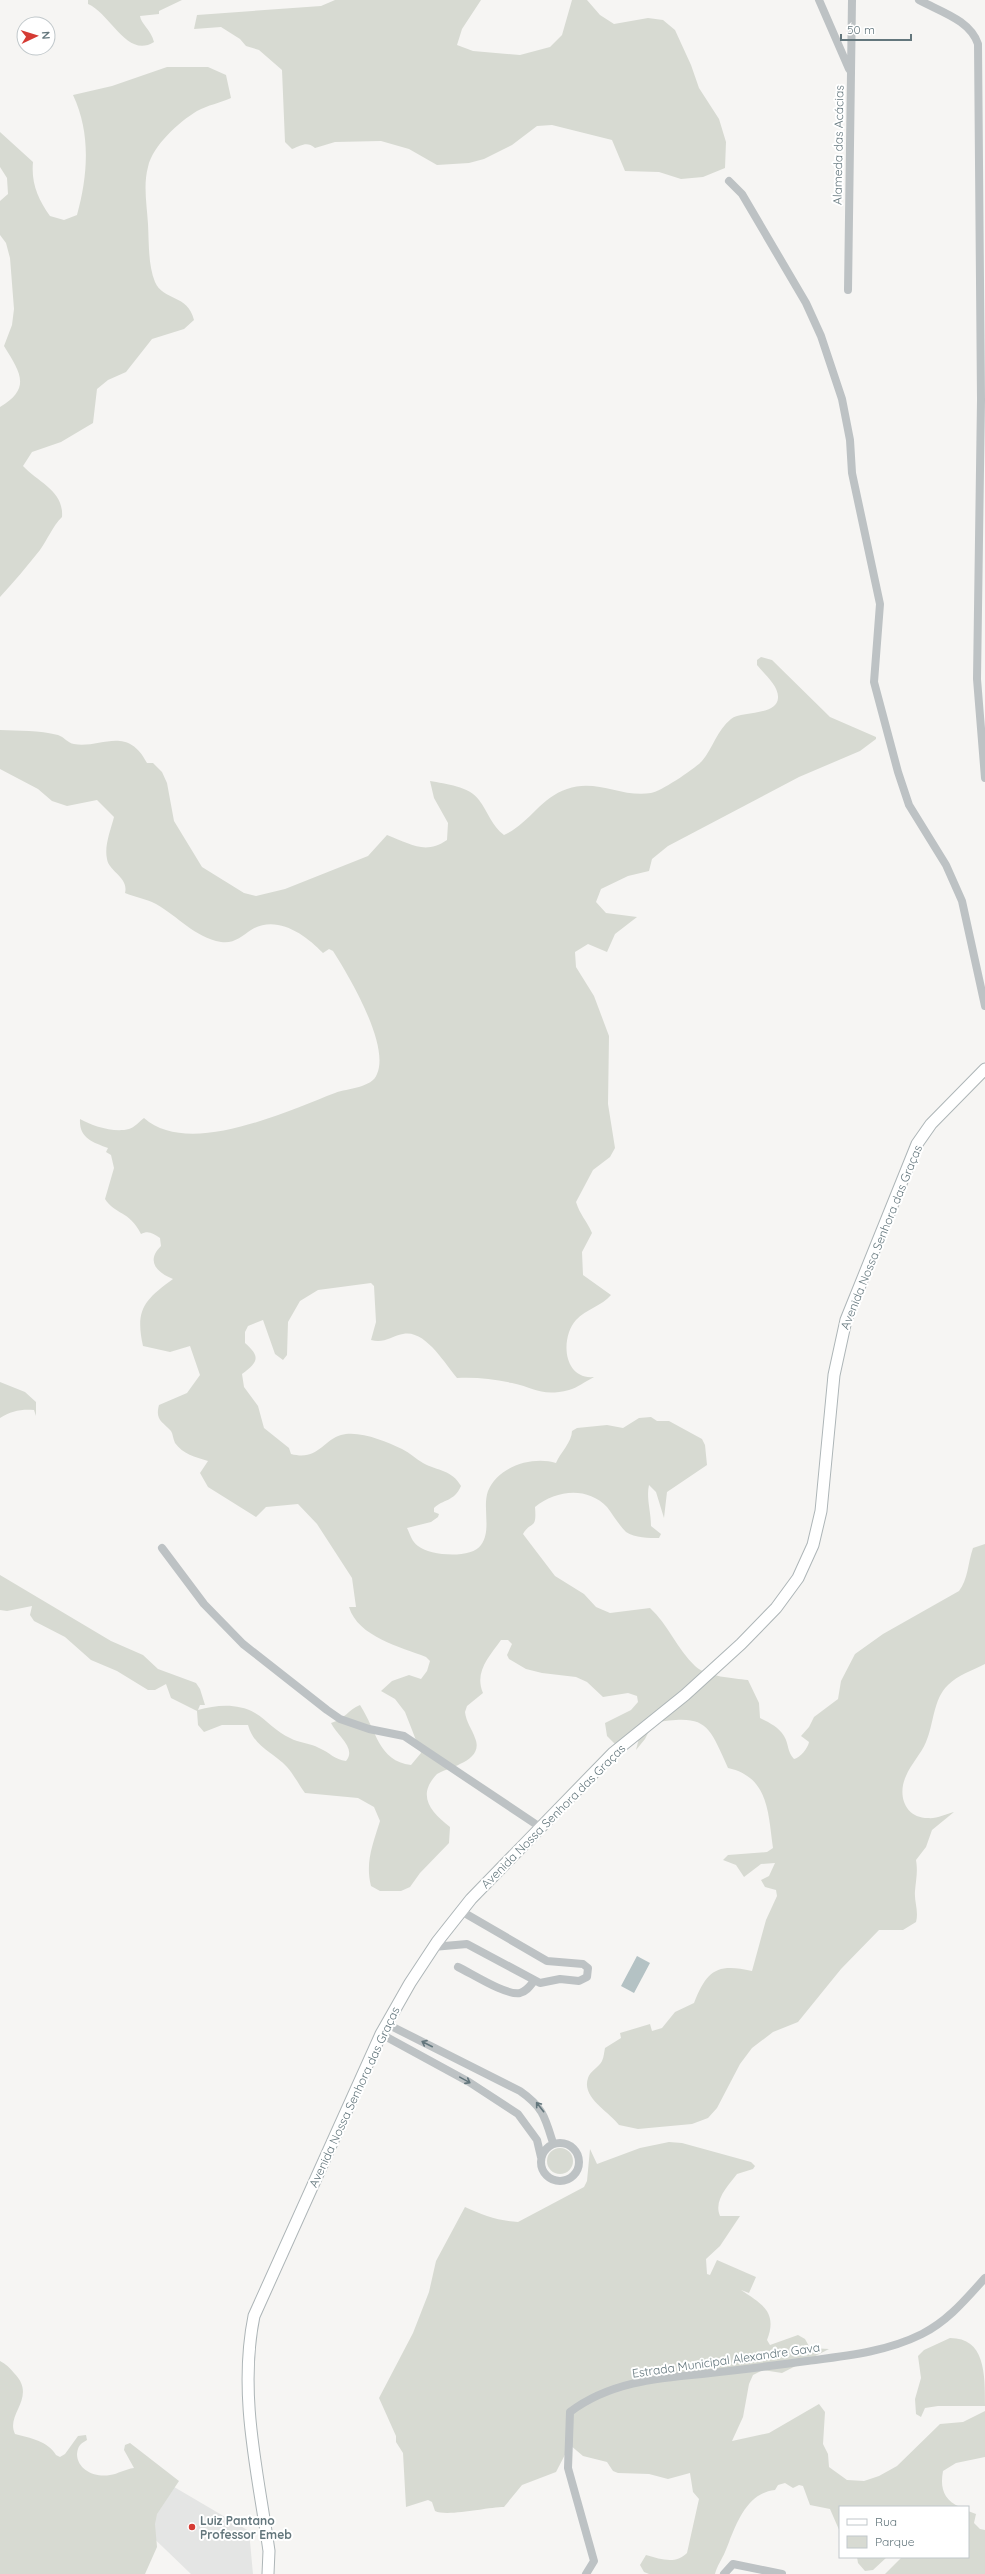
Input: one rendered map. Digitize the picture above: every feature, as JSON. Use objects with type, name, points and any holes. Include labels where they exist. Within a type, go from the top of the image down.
[{"type":"main road","name":"Avenida Nossa Senhora das Graças","points":[[268,2574],[269,2552],[247,2403],[248,2346],[254,2316],[382,2034],[433,1947],[461,1911],[540,1827],[613,1753],[685,1695],[741,1644],[776,1608],[798,1578],[813,1545],[820,1511],[834,1375],[846,1320],[917,1144],[931,1124],[985,1069]]},
{"type":"street","points":[[820,0],[850,73]]},
{"type":"street","name":"Alameda das Acácias","points":[[848,290],[852,0]]},
{"type":"street","points":[[919,0],[968,26],[974,34],[978,44],[981,400],[976,679],[985,778]]},
{"type":"street","points":[[729,181],[742,194],[806,303],[821,336],[842,399],[850,440],[852,473],[880,604],[874,682],[898,772],[909,805],[946,865],[962,901],[985,1006]]},
{"type":"street","points":[[162,1548],[204,1604],[243,1644],[327,1710],[340,1719],[369,1729],[404,1736],[540,1827]]},
{"type":"street","points":[[433,1947],[467,1944],[534,1981],[543,1983],[560,1980],[579,1982],[587,1978],[588,1969],[580,1963],[558,1964],[537,1956],[461,1911]]},
{"type":"street","points":[[458,1966],[507,1991],[518,1993],[527,1990],[534,1981]]},
{"type":"street","points":[[387,2024],[520,2091],[535,2101],[543,2111],[553,2143]]},
{"type":"street","points":[[382,2034],[469,2082],[518,2114],[537,2140],[542,2170],[551,2179],[563,2181],[574,2175],[579,2164],[576,2152],[566,2144],[553,2143],[543,2151],[541,2157]]},
{"type":"street","name":"Estrada Municipal Alexandre Gava","points":[[586,2574],[594,2561],[568,2468],[570,2412],[586,2400],[606,2391],[646,2380],[734,2371],[878,2350],[922,2334],[956,2311],[985,2278]]},
{"type":"street","points":[[724,2574],[733,2564],[782,2574]]},
{"type":"shaded area","points":[[637,1956],[650,1963],[634,1993],[621,1986]]},
{"type":"shaded area","name":"Luiz Pantano Professor Emeb","points":[[169,2484],[249,2531],[253,2574],[191,2574],[139,2524]]},
{"type":"green space","points":[[88,0],[182,0],[159,11],[159,14],[140,16],[154,42],[144,46],[136,45],[127,40],[96,9],[88,4]]},
{"type":"green space","points":[[335,0],[481,0],[462,29],[457,45],[473,51],[520,55],[550,47],[562,35],[572,0],[587,0],[600,15],[614,24],[648,18],[663,20],[675,30],[691,65],[699,88],[719,119],[726,142],[725,168],[703,177],[681,179],[659,172],[625,171],[612,140],[552,125],[537,126],[512,145],[484,159],[469,163],[437,165],[409,149],[381,141],[335,142],[315,148],[304,144],[292,149],[285,142],[282,70],[259,50],[246,46],[240,39],[221,27],[194,29],[197,15],[321,6]]},
{"type":"green space","points":[[167,67],[208,67],[226,75],[231,98],[205,107],[182,121],[155,151],[148,167],[146,196],[149,253],[155,282],[164,292],[186,306],[191,312],[194,320],[184,329],[152,339],[126,372],[108,380],[97,389],[93,423],[61,442],[32,452],[23,466],[55,494],[62,508],[62,517],[55,525],[40,550],[0,597],[0,407],[10,400],[16,393],[20,386],[20,379],[15,364],[4,346],[12,325],[14,309],[10,258],[6,243],[0,235],[0,201],[8,194],[7,178],[0,167],[0,132],[33,162],[34,184],[42,203],[50,216],[64,220],[77,215],[84,185],[86,154],[83,124],[73,95],[112,86]]},
{"type":"green space","points":[[761,657],[772,660],[830,717],[876,737],[876,739],[860,751],[799,777],[668,846],[652,859],[649,871],[628,876],[601,889],[596,902],[606,913],[637,917],[615,934],[607,952],[588,944],[575,952],[576,967],[594,996],[609,1036],[608,1104],[615,1148],[610,1157],[593,1170],[576,1202],[579,1211],[592,1233],[582,1252],[583,1275],[611,1295],[603,1302],[580,1316],[571,1328],[568,1337],[566,1347],[570,1365],[576,1372],[584,1376],[594,1377],[572,1389],[552,1393],[498,1380],[457,1378],[434,1349],[419,1337],[411,1334],[403,1334],[380,1341],[371,1340],[376,1322],[374,1286],[371,1283],[318,1290],[300,1301],[288,1322],[287,1355],[283,1360],[275,1354],[263,1320],[248,1326],[245,1332],[245,1343],[254,1352],[256,1359],[254,1363],[242,1374],[244,1387],[258,1406],[264,1428],[289,1448],[291,1454],[308,1455],[314,1453],[329,1441],[341,1435],[364,1435],[402,1449],[423,1463],[449,1474],[457,1481],[461,1486],[455,1495],[434,1508],[434,1512],[439,1514],[438,1517],[431,1522],[407,1528],[416,1544],[432,1552],[441,1554],[460,1554],[476,1549],[481,1545],[486,1533],[486,1498],[493,1482],[508,1469],[517,1465],[537,1461],[556,1463],[570,1439],[572,1431],[577,1428],[607,1425],[623,1428],[639,1418],[651,1417],[657,1421],[669,1421],[702,1439],[705,1445],[707,1465],[667,1492],[664,1518],[656,1492],[649,1485],[648,1495],[651,1526],[661,1534],[659,1538],[642,1537],[626,1532],[607,1507],[599,1500],[581,1493],[562,1494],[543,1501],[535,1507],[534,1522],[523,1534],[555,1576],[584,1594],[596,1607],[610,1613],[650,1608],[662,1621],[683,1652],[700,1670],[713,1675],[748,1680],[759,1703],[760,1718],[773,1725],[782,1733],[786,1739],[790,1754],[794,1759],[801,1755],[807,1747],[809,1742],[801,1736],[809,1727],[814,1717],[838,1699],[841,1681],[855,1654],[883,1634],[959,1591],[966,1576],[973,1548],[985,1544],[985,1664],[956,1678],[943,1691],[939,1697],[926,1742],[903,1783],[902,1791],[905,1804],[914,1814],[920,1817],[931,1818],[954,1812],[932,1830],[926,1847],[916,1860],[916,1922],[903,1930],[879,1930],[841,1969],[798,2022],[773,2032],[752,2048],[740,2064],[717,2108],[708,2118],[692,2124],[638,2129],[619,2125],[592,2098],[589,2092],[587,2085],[588,2078],[602,2061],[605,2048],[621,2038],[620,2033],[650,2024],[652,2031],[662,2028],[675,2012],[694,2003],[703,1983],[714,1972],[721,1969],[730,1968],[752,1971],[766,1920],[777,1896],[776,1890],[765,1887],[761,1880],[769,1876],[775,1863],[761,1864],[744,1877],[736,1865],[723,1860],[728,1855],[767,1852],[773,1848],[770,1822],[764,1798],[759,1788],[752,1779],[742,1773],[728,1768],[715,1741],[703,1725],[695,1721],[684,1720],[653,1723],[645,1739],[636,1750],[639,1738],[616,1745],[607,1736],[605,1723],[631,1710],[638,1702],[637,1696],[628,1693],[603,1697],[587,1682],[576,1677],[542,1673],[526,1669],[509,1659],[507,1655],[512,1644],[508,1640],[501,1640],[484,1665],[480,1678],[483,1693],[467,1706],[465,1712],[477,1746],[475,1752],[464,1762],[437,1774],[428,1789],[428,1803],[437,1815],[450,1827],[449,1843],[420,1873],[410,1887],[401,1891],[380,1891],[371,1886],[369,1877],[369,1861],[372,1845],[380,1821],[374,1807],[358,1798],[305,1793],[287,1767],[259,1744],[251,1733],[248,1725],[222,1725],[204,1732],[198,1725],[197,1711],[171,1698],[166,1684],[155,1690],[148,1690],[117,1671],[91,1660],[65,1637],[34,1621],[30,1615],[32,1606],[7,1611],[0,1610],[0,1575],[111,1641],[143,1655],[158,1669],[196,1683],[200,1689],[205,1705],[200,1705],[198,1710],[212,1707],[234,1706],[248,1710],[255,1713],[285,1735],[297,1741],[316,1746],[339,1759],[346,1761],[349,1756],[348,1747],[331,1723],[340,1719],[352,1709],[360,1705],[380,1743],[392,1758],[411,1765],[421,1753],[405,1712],[395,1699],[381,1691],[392,1681],[409,1675],[421,1679],[427,1671],[430,1661],[426,1657],[382,1640],[361,1626],[349,1607],[356,1607],[352,1578],[317,1524],[298,1504],[266,1507],[256,1517],[208,1487],[200,1473],[208,1461],[190,1455],[178,1447],[171,1431],[160,1420],[158,1414],[159,1405],[187,1393],[200,1375],[190,1346],[170,1352],[143,1346],[140,1323],[144,1307],[155,1293],[173,1279],[162,1273],[155,1266],[154,1256],[161,1246],[160,1238],[146,1232],[141,1234],[132,1221],[113,1208],[105,1199],[114,1168],[111,1155],[106,1152],[108,1148],[97,1144],[84,1135],[80,1125],[80,1119],[103,1128],[123,1130],[133,1127],[144,1118],[163,1129],[186,1134],[212,1132],[238,1127],[265,1119],[340,1091],[365,1085],[374,1079],[377,1074],[379,1061],[378,1046],[366,1011],[333,951],[329,949],[323,953],[308,939],[290,928],[270,924],[251,930],[234,941],[221,942],[203,936],[156,904],[125,893],[124,883],[111,868],[106,854],[107,843],[114,817],[97,800],[67,806],[52,801],[38,789],[0,769],[0,730],[51,733],[58,735],[74,744],[84,745],[122,741],[131,744],[139,751],[147,763],[153,763],[162,772],[167,783],[174,821],[202,867],[244,893],[256,896],[285,889],[368,856],[387,835],[411,844],[425,847],[432,847],[447,840],[448,823],[434,798],[430,781],[457,786],[475,795],[490,819],[504,835],[521,824],[549,798],[567,789],[578,786],[588,786],[640,794],[656,792],[693,769],[702,761],[722,728],[731,719],[772,708],[776,704],[778,694],[776,689],[757,665],[757,660]]},
{"type":"green space","points":[[0,1382],[25,1392],[36,1402],[36,1416],[34,1410],[25,1410],[12,1412],[0,1418]]},
{"type":"green space","points":[[669,2142],[682,2143],[751,2162],[755,2166],[753,2169],[737,2174],[726,2188],[720,2199],[718,2210],[720,2216],[740,2216],[720,2246],[706,2259],[707,2274],[710,2275],[717,2260],[756,2277],[749,2293],[741,2290],[766,2310],[771,2322],[767,2340],[770,2345],[798,2335],[805,2339],[810,2348],[829,2349],[782,2373],[763,2370],[753,2375],[749,2384],[743,2417],[732,2441],[769,2433],[819,2404],[825,2412],[823,2444],[828,2454],[829,2467],[847,2480],[864,2481],[879,2476],[897,2466],[940,2424],[963,2422],[985,2411],[985,2457],[956,2463],[943,2471],[942,2482],[946,2497],[958,2506],[839,2506],[839,2530],[830,2509],[810,2505],[803,2486],[799,2485],[793,2488],[785,2483],[778,2485],[775,2490],[756,2498],[742,2513],[715,2574],[649,2574],[644,2572],[640,2565],[646,2555],[673,2560],[682,2557],[687,2553],[699,2499],[693,2492],[690,2473],[668,2479],[649,2474],[618,2473],[613,2471],[607,2462],[583,2456],[570,2445],[556,2472],[522,2485],[504,2507],[441,2513],[435,2511],[432,2502],[428,2500],[406,2507],[403,2453],[396,2442],[396,2436],[379,2398],[413,2333],[429,2292],[436,2261],[465,2207],[491,2217],[518,2222],[584,2187],[587,2181],[590,2149],[597,2164],[640,2148]]},
{"type":"green space","points":[[560,2148],[569,2152],[573,2161],[569,2170],[560,2174],[551,2170],[547,2161],[551,2152]]},
{"type":"green space","points":[[950,2338],[962,2340],[970,2344],[981,2360],[985,2406],[938,2406],[925,2408],[921,2417],[916,2414],[915,2399],[921,2378],[918,2356],[924,2350]]},
{"type":"green space","points":[[0,2361],[8,2366],[14,2373],[21,2382],[23,2390],[20,2405],[14,2419],[13,2427],[15,2434],[43,2443],[60,2457],[65,2454],[78,2436],[86,2435],[87,2440],[81,2444],[78,2449],[78,2460],[88,2472],[105,2476],[134,2468],[124,2450],[125,2445],[130,2443],[179,2481],[157,2514],[155,2524],[157,2547],[145,2574],[0,2574]]},
{"type":"green space","points":[[969,2511],[976,2514],[974,2523],[980,2529],[985,2530],[985,2574],[885,2574],[901,2558],[969,2558]]},
{"type":"green space","points":[[857,2558],[886,2558],[873,2570],[865,2571],[858,2563]]},
{"type":"place","name":"Luiz Pantano Professor Emeb","points":[[192,2527]]}]
